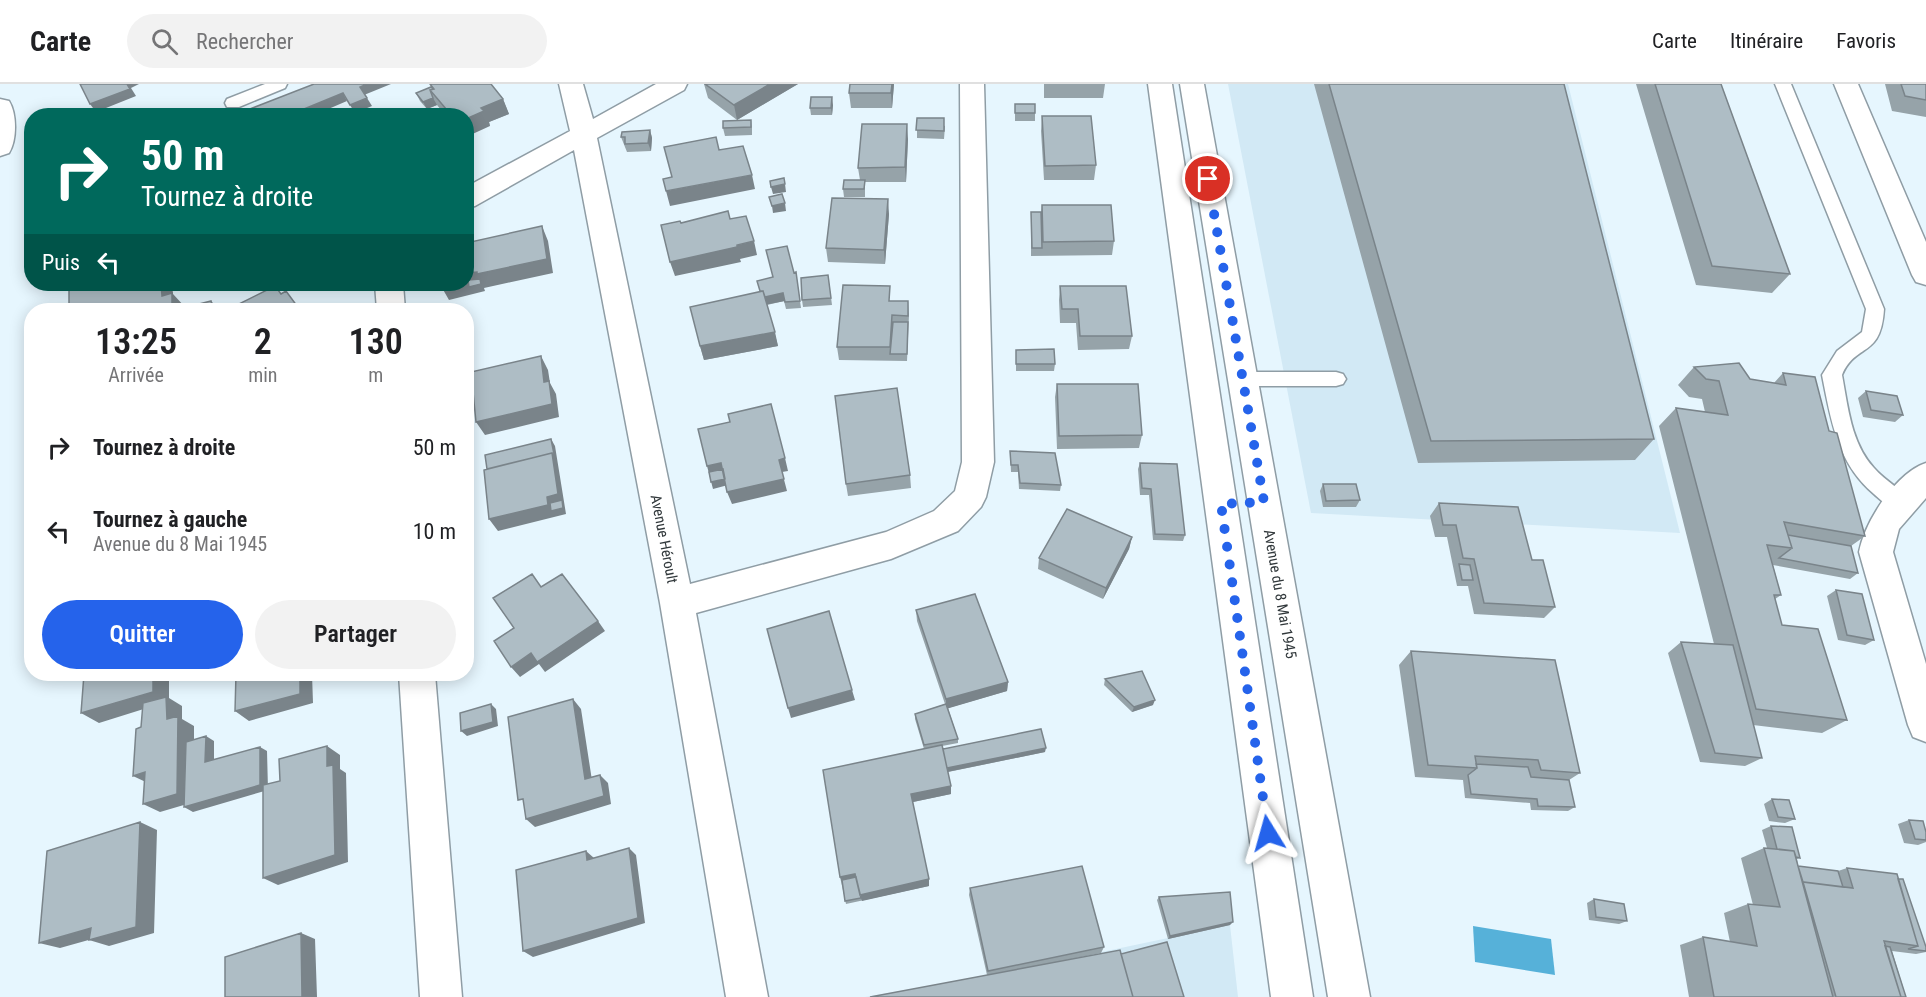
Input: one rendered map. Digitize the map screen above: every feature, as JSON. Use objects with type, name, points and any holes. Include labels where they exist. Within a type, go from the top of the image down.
[{"type":"street","name":"Avenue Héroult","points":[[571,84],[584,134],[677,603],[747,997]]},
{"type":"street","points":[[474,195],[675,84]]},
{"type":"street","points":[[677,603],[891,545],[946,521],[970,497],[978,462],[972,84]]},
{"type":"street","points":[[1160,84],[1292,997]]},
{"type":"street","name":"Avenue du 8 Mai 1945","points":[[1192,84],[1349,997]]},
{"type":"street","points":[[1846,84],[1926,275]]},
{"type":"street","points":[[0,107],[2,114],[0,147]]},
{"type":"street","points":[[1168,136],[1201,135]]},
{"type":"street","points":[[1926,476],[1884,522],[1878,537],[1876,552],[1926,725]]},
{"type":"street","points":[[1221,504],[1264,502]]},
{"type":"street","points":[[418,681],[441,997]]},
{"type":"lane","points":[[233,103],[279,84]]},
{"type":"lane","points":[[1784,84],[1875,309],[1873,333],[1866,342],[1842,355],[1832,375],[1850,449],[1864,472],[1880,489],[1901,504]]},
{"type":"lane","points":[[1243,379],[1336,379]]},
{"type":"shaded area","points":[[1228,84],[1568,84],[1680,533],[1311,513]]},
{"type":"shaded area","points":[[1230,925],[1238,997],[865,997],[987,976]]},
{"type":"water","points":[[1473,926],[1551,939],[1555,975],[1475,962]]},
{"type":"building","points":[[80,84],[127,84],[130,89],[90,104]]},
{"type":"building","points":[[314,84],[367,84],[360,87],[367,98],[350,105],[343,93],[306,108],[252,108]]},
{"type":"building","points":[[430,84],[491,84],[503,99],[481,108],[484,111],[474,115],[474,108],[445,108],[430,90],[434,89]]},
{"type":"building","points":[[705,84],[770,84],[734,105]]},
{"type":"building","points":[[850,84],[892,84],[891,93],[849,93]]},
{"type":"building","points":[[1329,84],[1564,84],[1654,439],[1431,441]]},
{"type":"building","points":[[1655,84],[1721,84],[1790,274],[1712,266]]},
{"type":"building","points":[[1901,84],[1926,84],[1926,100],[1905,96]]},
{"type":"building","points":[[431,87],[433,98],[423,102],[416,93]]},
{"type":"building","points":[[811,97],[832,97],[831,108],[810,108]]},
{"type":"building","points":[[1015,104],[1035,104],[1035,113],[1015,113]]},
{"type":"building","points":[[1042,116],[1091,116],[1096,165],[1045,166]]},
{"type":"building","points":[[917,118],[944,118],[944,131],[916,130]]},
{"type":"building","points":[[751,120],[751,127],[723,128],[723,121]]},
{"type":"building","points":[[862,124],[907,124],[905,167],[858,168]]},
{"type":"building","points":[[650,130],[648,143],[625,144],[625,137],[621,137],[622,132]]},
{"type":"building","points":[[716,137],[719,150],[743,146],[752,175],[666,191],[663,179],[672,177],[664,147]]},
{"type":"building","points":[[784,178],[785,184],[771,187],[770,181]]},
{"type":"building","points":[[844,180],[865,180],[864,189],[843,189]]},
{"type":"building","points":[[782,194],[785,203],[772,206],[769,197]]},
{"type":"building","points":[[832,198],[888,199],[884,250],[826,248]]},
{"type":"building","points":[[1042,205],[1111,205],[1114,241],[1043,242]]},
{"type":"building","points":[[728,211],[730,219],[746,216],[754,241],[670,262],[661,225],[680,221],[681,223]]},
{"type":"building","points":[[1031,212],[1041,212],[1042,248],[1032,248]]},
{"type":"building","points":[[542,226],[547,259],[477,274],[474,272],[474,241]]},
{"type":"building","points":[[787,246],[794,273],[796,272],[800,301],[785,302],[783,293],[765,297],[757,281],[773,277],[766,250]]},
{"type":"building","points":[[828,275],[831,298],[802,300],[801,278]]},
{"type":"building","points":[[480,279],[481,284],[474,286],[474,280]]},
{"type":"building","points":[[843,285],[890,286],[889,301],[908,301],[908,316],[892,315],[890,347],[837,347]]},
{"type":"building","points":[[1060,286],[1126,286],[1132,336],[1080,336],[1078,309],[1062,309]]},
{"type":"building","points":[[69,291],[162,291],[162,296],[172,293],[172,303],[69,303]]},
{"type":"building","points":[[265,291],[279,291],[281,294],[286,291],[295,303],[241,303]]},
{"type":"building","points":[[763,291],[775,332],[700,346],[690,307]]},
{"type":"building","points":[[893,322],[908,322],[907,354],[890,354]]},
{"type":"building","points":[[1054,349],[1055,364],[1016,364],[1016,350]]},
{"type":"building","points":[[541,356],[544,382],[549,381],[552,404],[476,422],[474,371]]},
{"type":"building","points":[[1739,363],[1750,379],[1786,385],[1783,373],[1815,377],[1829,431],[1837,433],[1865,536],[1784,522],[1792,548],[1767,545],[1781,595],[1774,595],[1782,625],[1818,629],[1847,720],[1756,709],[1676,408],[1728,415],[1719,381],[1706,379],[1694,367]]},
{"type":"building","points":[[1057,384],[1138,384],[1142,435],[1059,436]]},
{"type":"building","points":[[897,388],[910,475],[846,484],[835,396]]},
{"type":"building","points":[[1866,391],[1897,396],[1903,415],[1871,410]]},
{"type":"building","points":[[771,404],[785,458],[779,460],[784,479],[727,492],[721,463],[707,466],[698,429],[730,422],[728,414]]},
{"type":"building","points":[[551,439],[555,459],[552,453],[487,469],[485,455]]},
{"type":"building","points":[[1010,451],[1055,453],[1061,485],[1020,483],[1018,465],[1011,465]]},
{"type":"building","points":[[552,453],[558,494],[547,497],[548,505],[489,519],[484,470]]},
{"type":"building","points":[[1140,463],[1177,464],[1185,535],[1155,534],[1151,489],[1142,488]]},
{"type":"building","points":[[723,469],[725,479],[711,482],[709,472]]},
{"type":"building","points":[[1323,484],[1356,484],[1360,500],[1326,501]]},
{"type":"building","points":[[562,500],[563,508],[551,511],[550,503]]},
{"type":"building","points":[[1439,503],[1518,507],[1532,560],[1543,560],[1555,607],[1484,603],[1474,559],[1463,558],[1456,525],[1443,525]]},
{"type":"building","points":[[1067,509],[1132,537],[1106,588],[1039,558]]},
{"type":"building","points":[[1788,535],[1851,546],[1858,573],[1779,558],[1792,548]]},
{"type":"building","points":[[1459,564],[1470,565],[1473,580],[1462,580]]},
{"type":"building","points":[[532,574],[541,587],[562,574],[598,621],[537,662],[531,653],[511,667],[494,641],[514,628],[493,598]]},
{"type":"building","points":[[1836,590],[1862,594],[1874,640],[1847,635]]},
{"type":"building","points":[[975,594],[1008,682],[946,699],[916,610]]},
{"type":"building","points":[[829,611],[852,690],[788,708],[767,629]]},
{"type":"building","points":[[1681,642],[1733,645],[1762,758],[1715,753]]},
{"type":"building","points":[[1411,651],[1555,660],[1580,773],[1541,770],[1538,760],[1475,756],[1477,768],[1428,765]]},
{"type":"building","points":[[1142,671],[1155,700],[1134,707],[1105,679]]},
{"type":"building","points":[[83,681],[153,681],[153,692],[81,713]]},
{"type":"building","points":[[236,681],[300,681],[300,694],[235,711]]},
{"type":"building","points":[[166,697],[167,719],[178,716],[177,794],[143,804],[145,772],[133,776],[136,729],[141,727],[143,703]]},
{"type":"building","points":[[573,699],[585,779],[600,775],[604,796],[526,819],[523,799],[518,800],[508,717]]},
{"type":"building","points":[[491,704],[493,722],[461,731],[460,713]]},
{"type":"building","points":[[946,704],[958,739],[924,745],[915,714]]},
{"type":"building","points":[[1041,729],[1046,748],[947,768],[943,749]]},
{"type":"building","points":[[206,736],[205,762],[260,747],[260,785],[184,807],[186,742]]},
{"type":"building","points":[[942,745],[951,786],[911,794],[929,879],[860,895],[855,874],[840,877],[823,770]]},
{"type":"building","points":[[327,746],[327,766],[333,765],[335,855],[263,878],[263,785],[280,781],[279,759]]},
{"type":"building","points":[[1476,764],[1528,767],[1531,777],[1569,780],[1575,807],[1538,806],[1537,799],[1471,794],[1468,775],[1477,768]]},
{"type":"building","points":[[1772,799],[1789,800],[1795,819],[1778,817]]},
{"type":"building","points":[[1909,820],[1923,821],[1926,840],[1915,839]]},
{"type":"building","points":[[140,822],[136,927],[89,940],[91,928],[39,943],[47,851]]},
{"type":"building","points":[[1771,826],[1792,827],[1800,858],[1796,857],[1794,851],[1777,849]]},
{"type":"building","points":[[629,848],[638,918],[523,951],[516,870],[586,851],[587,860]]},
{"type":"building","points":[[1764,848],[1794,851],[1833,997],[1714,997],[1703,937],[1757,946],[1748,904],[1780,907]]},
{"type":"building","points":[[1082,866],[1104,947],[988,971],[970,888]]},
{"type":"building","points":[[1798,866],[1838,871],[1843,887],[1803,882]]},
{"type":"building","points":[[1847,868],[1897,874],[1918,946],[1884,941],[1901,997],[1836,997],[1803,882],[1853,888]]},
{"type":"building","points":[[856,877],[861,898],[845,901],[842,880]]},
{"type":"building","points":[[1898,879],[1903,879],[1926,951],[1908,949],[1918,946]]},
{"type":"building","points":[[1230,892],[1233,922],[1170,936],[1159,897]]},
{"type":"building","points":[[1594,899],[1624,904],[1627,921],[1596,917]]},
{"type":"building","points":[[301,933],[302,997],[225,997],[225,957]]},
{"type":"building","points":[[1167,942],[1184,997],[1133,997],[1121,954]]},
{"type":"building","points":[[1885,946],[1890,947],[1906,997],[1901,997]]},
{"type":"building","points":[[1120,950],[1133,997],[870,997]]},
{"type":"route","points":[[1208,179],[1264,502],[1221,504],[1268,833]]}]
